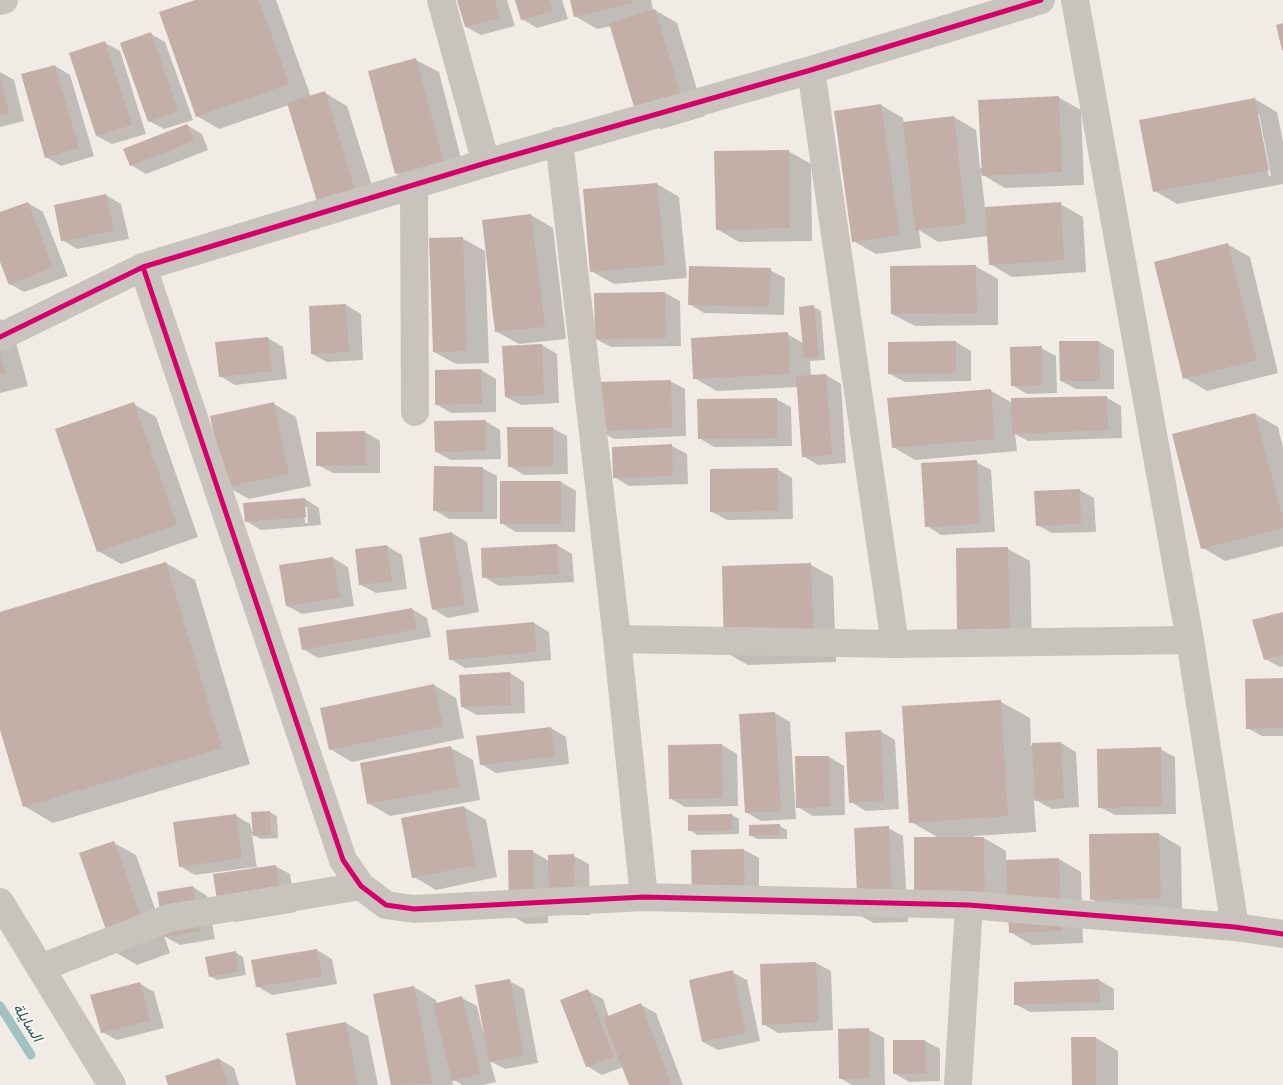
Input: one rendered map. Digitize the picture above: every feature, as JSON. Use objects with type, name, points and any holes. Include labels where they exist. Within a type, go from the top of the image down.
[{"type":"street","points":[[0,1],[4,0]]},
{"type":"street","points":[[441,0],[486,163]]},
{"type":"street","points":[[0,337],[144,267],[486,163],[811,70],[1041,0]]},
{"type":"street","points":[[1075,0],[1190,640],[1235,927]]},
{"type":"street","points":[[811,70],[894,644]]},
{"type":"street","points":[[559,142],[617,639],[644,897]]},
{"type":"street","points":[[414,185],[415,412]]},
{"type":"street","points":[[144,267],[343,860],[361,886],[386,905],[414,909],[644,897],[969,905],[1235,927],[1283,934]]},
{"type":"street","points":[[617,639],[894,644],[1190,640]]},
{"type":"street","points":[[40,968],[169,918],[361,886]]},
{"type":"street","points":[[0,902],[112,1085]]},
{"type":"street","points":[[958,1085],[969,905]]},
{"type":"building","points":[[195,0],[259,0],[289,84],[196,117],[159,12]]},
{"type":"building","points":[[457,0],[495,0],[500,18],[465,27]]},
{"type":"building","points":[[515,0],[550,0],[553,11],[521,20]]},
{"type":"building","points":[[570,0],[632,0],[633,3],[574,17]]},
{"type":"building","points":[[655,9],[683,103],[637,117],[609,23]]},
{"type":"building","points":[[1283,23],[1283,50],[1282,50],[1276,25]]},
{"type":"building","points":[[151,32],[178,111],[148,122],[120,43]]},
{"type":"building","points":[[105,41],[132,125],[96,136],[69,53]]},
{"type":"building","points":[[416,58],[444,162],[395,174],[368,71]]},
{"type":"building","points":[[55,65],[79,148],[45,158],[21,74]]},
{"type":"building","points":[[0,77],[9,113],[0,115]]},
{"type":"building","points":[[325,91],[357,196],[319,208],[287,103]]},
{"type":"building","points":[[1059,96],[1062,172],[982,176],[978,100]]},
{"type":"building","points":[[1255,98],[1269,170],[1153,192],[1139,120]]},
{"type":"building","points":[[881,104],[900,235],[852,242],[834,111]]},
{"type":"building","points":[[954,116],[966,224],[915,230],[903,122]]},
{"type":"building","points":[[187,124],[194,141],[130,166],[123,149]]},
{"type":"building","points":[[789,150],[790,228],[716,230],[714,151]]},
{"type":"building","points":[[657,183],[665,265],[590,272],[583,189]]},
{"type":"building","points":[[106,194],[114,231],[61,241],[54,205]]},
{"type":"building","points":[[28,202],[53,267],[9,285],[0,262],[0,212]]},
{"type":"building","points":[[1061,202],[1064,260],[989,265],[985,207]]},
{"type":"building","points":[[531,214],[545,327],[495,332],[482,220]]},
{"type":"building","points":[[463,237],[467,351],[433,352],[429,238]]},
{"type":"building","points":[[1228,243],[1257,360],[1183,379],[1154,262]]},
{"type":"building","points":[[976,265],[977,313],[891,314],[890,266]]},
{"type":"building","points":[[689,266],[771,268],[769,307],[688,305]]},
{"type":"building","points":[[665,292],[666,338],[595,339],[594,293]]},
{"type":"building","points":[[346,304],[349,352],[311,354],[309,306]]},
{"type":"building","points":[[814,305],[819,357],[804,358],[799,307]]},
{"type":"building","points":[[788,332],[790,374],[693,379],[691,338]]},
{"type":"building","points":[[268,337],[272,371],[219,377],[215,342]]},
{"type":"building","points":[[956,341],[956,373],[888,374],[888,342]]},
{"type":"building","points":[[1059,341],[1099,341],[1100,381],[1060,381]]},
{"type":"building","points":[[542,344],[544,395],[505,397],[502,346]]},
{"type":"building","points":[[1042,346],[1042,385],[1011,386],[1010,347]]},
{"type":"building","points":[[0,353],[6,373],[0,375]]},
{"type":"building","points":[[481,369],[482,404],[435,405],[435,370]]},
{"type":"building","points":[[826,374],[832,455],[802,457],[796,376]]},
{"type":"building","points":[[671,380],[672,428],[598,431],[596,382]]},
{"type":"building","points":[[991,389],[995,439],[892,448],[887,398]]},
{"type":"building","points":[[1107,396],[1108,430],[1012,434],[1011,398]]},
{"type":"building","points":[[777,398],[777,438],[698,439],[697,399]]},
{"type":"building","points":[[134,402],[177,525],[97,552],[55,429]]},
{"type":"building","points":[[274,402],[289,474],[225,487],[210,416]]},
{"type":"building","points":[[1255,413],[1283,519],[1283,528],[1201,549],[1172,434]]},
{"type":"building","points":[[486,420],[486,451],[435,452],[434,421]]},
{"type":"building","points":[[507,427],[553,427],[553,466],[508,467]]},
{"type":"building","points":[[365,431],[366,465],[316,466],[316,432]]},
{"type":"building","points":[[672,444],[673,476],[613,478],[612,447]]},
{"type":"building","points":[[977,460],[980,524],[925,527],[921,463]]},
{"type":"building","points":[[434,466],[483,467],[483,512],[433,511]]},
{"type":"building","points":[[778,468],[779,511],[710,512],[710,469]]},
{"type":"building","points":[[500,481],[561,481],[561,524],[500,524]]},
{"type":"building","points":[[1080,489],[1081,524],[1036,526],[1034,491]]},
{"type":"building","points":[[305,498],[306,517],[245,522],[243,503]]},
{"type":"building","points":[[452,532],[465,604],[432,610],[419,538]]},
{"type":"building","points":[[557,544],[559,574],[482,578],[481,548]]},
{"type":"building","points":[[387,545],[392,581],[359,585],[355,549]]},
{"type":"building","points":[[1008,547],[1010,631],[957,632],[956,548]]},
{"type":"building","points":[[333,557],[340,598],[286,606],[279,565]]},
{"type":"building","points":[[166,562],[222,748],[23,807],[0,730],[0,612]]},
{"type":"building","points":[[811,563],[814,650],[724,652],[722,566]]},
{"type":"building","points":[[412,608],[417,629],[302,650],[298,628]]},
{"type":"building","points":[[1283,612],[1283,654],[1264,660],[1252,620]]},
{"type":"building","points":[[534,622],[537,652],[449,660],[446,630]]},
{"type":"building","points":[[510,672],[511,705],[461,707],[459,675]]},
{"type":"building","points":[[1283,678],[1283,728],[1246,729],[1245,679]]},
{"type":"building","points":[[434,684],[443,726],[329,750],[320,708]]},
{"type":"building","points":[[1001,700],[1008,816],[909,823],[902,706]]},
{"type":"building","points":[[775,712],[781,811],[745,813],[739,714]]},
{"type":"building","points":[[551,727],[555,756],[480,765],[476,736]]},
{"type":"building","points":[[881,730],[884,801],[849,803],[845,732]]},
{"type":"building","points":[[1061,742],[1064,799],[1035,801],[1032,743]]},
{"type":"building","points":[[722,744],[723,798],[669,799],[668,745]]},
{"type":"building","points":[[451,746],[459,787],[367,804],[360,763]]},
{"type":"building","points":[[1161,747],[1162,806],[1098,808],[1097,749]]},
{"type":"building","points":[[795,756],[829,756],[830,807],[796,808]]},
{"type":"building","points":[[464,806],[476,865],[412,878],[401,818]]},
{"type":"building","points":[[270,811],[271,835],[253,836],[251,812]]},
{"type":"building","points":[[236,814],[242,858],[179,867],[173,822]]},
{"type":"building","points":[[732,814],[732,830],[688,831],[688,815]]},
{"type":"building","points":[[780,824],[780,835],[749,836],[749,825]]},
{"type":"building","points":[[889,826],[893,914],[858,915],[854,828]]},
{"type":"building","points":[[1159,833],[1161,899],[1090,900],[1089,834]]},
{"type":"building","points":[[914,837],[984,837],[985,906],[914,906]]},
{"type":"building","points":[[114,841],[149,940],[114,953],[79,853]]},
{"type":"building","points":[[744,849],[745,897],[692,898],[691,850]]},
{"type":"building","points":[[508,850],[533,850],[534,915],[509,916]]},
{"type":"building","points":[[574,854],[575,907],[549,907],[548,855]]},
{"type":"building","points":[[1059,858],[1062,931],[1009,933],[1006,860]]},
{"type":"building","points":[[276,865],[282,904],[219,914],[213,874]]},
{"type":"building","points":[[193,886],[200,931],[164,937],[157,892]]},
{"type":"building","points":[[317,949],[322,976],[256,987],[251,960]]},
{"type":"building","points":[[236,951],[239,971],[209,977],[205,957]]},
{"type":"building","points":[[816,962],[819,1022],[762,1025],[760,964]]},
{"type":"building","points":[[733,970],[746,1033],[702,1042],[689,980]]},
{"type":"building","points":[[510,979],[524,1055],[489,1062],[475,985]]},
{"type":"building","points":[[1099,979],[1100,1002],[1014,1005],[1014,982]]},
{"type":"building","points":[[140,982],[150,1020],[101,1033],[90,995]]},
{"type":"building","points":[[414,986],[433,1084],[391,1085],[373,994]]},
{"type":"building","points":[[588,989],[614,1057],[586,1067],[560,1000]]},
{"type":"building","points":[[462,996],[481,1074],[452,1081],[433,1004]]},
{"type":"building","points":[[641,1003],[671,1084],[669,1085],[629,1085],[603,1018]]},
{"type":"building","points":[[346,1022],[358,1085],[296,1085],[286,1033]]},
{"type":"building","points":[[869,1028],[870,1078],[839,1079],[838,1029]]},
{"type":"building","points":[[1071,1037],[1096,1037],[1096,1085],[1072,1085]]},
{"type":"building","points":[[893,1040],[925,1040],[926,1073],[893,1074]]},
{"type":"building","points":[[219,1058],[228,1085],[168,1085],[165,1076]]},
{"type":"waterway","name":"السايلة","points":[[0,1006],[31,1055]]},
{"type":"cycle path","points":[[0,337],[143,267],[486,163],[811,70],[1041,0]]},
{"type":"cycle path","points":[[143,267],[343,860],[361,886],[386,905],[414,909],[644,897],[969,905],[1235,927],[1283,934]]}]
